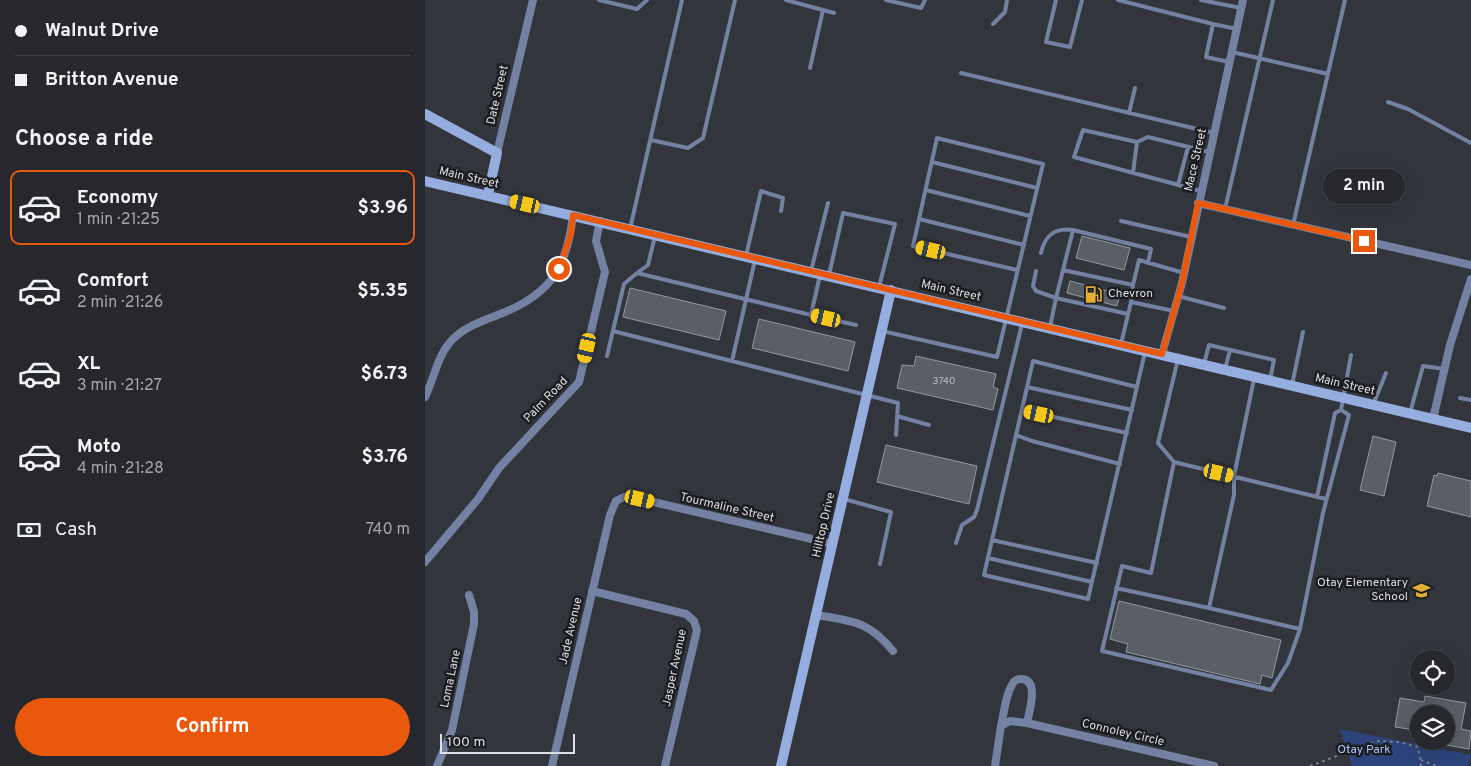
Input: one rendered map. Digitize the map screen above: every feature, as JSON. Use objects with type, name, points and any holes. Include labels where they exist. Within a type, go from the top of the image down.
[{"type":"main road","points":[[425,114],[497,153]]},
{"type":"main road","name":"Date Street","points":[[488,195],[497,153]]},
{"type":"main road","name":"Main Street","points":[[425,181],[1050,327],[1471,428]]},
{"type":"main road","name":"Hilltop Drive","points":[[781,766],[891,290]]},
{"type":"street","name":"Date Street","points":[[497,153],[533,0]]},
{"type":"street","name":"Mace Street","points":[[1162,354],[1184,273],[1243,0]]},
{"type":"street","points":[[1198,203],[1471,265]]},
{"type":"street","points":[[425,397],[441,355],[453,339],[478,322],[529,302],[551,282],[559,269],[571,234],[573,215]]},
{"type":"street","name":"Palm Road","points":[[425,562],[478,499],[499,468],[579,382],[605,272],[596,241],[600,221]]},
{"type":"street","points":[[1433,419],[1445,369],[1471,279]]},
{"type":"street","name":"Tourmaline Street","points":[[616,501],[624,497],[632,497],[833,544]]},
{"type":"street","name":"Jade Avenue","points":[[552,766],[592,591],[613,505],[616,501]]},
{"type":"street","name":"Jasper Avenue","points":[[592,591],[686,614],[695,624],[697,630],[665,766]]},
{"type":"street","name":"Loma Lane","points":[[437,766],[452,730],[474,624],[469,595]]},
{"type":"street","points":[[816,615],[864,625],[880,635],[893,650]]},
{"type":"street","points":[[995,766],[1001,726],[1010,687],[1014,681],[1020,679],[1028,682],[1032,687],[1027,723]]},
{"type":"street","name":"Connoley Circle","points":[[1001,726],[1010,721],[1027,723],[1214,766]]},
{"type":"lane","points":[[599,0],[637,9],[647,0]]},
{"type":"lane","points":[[630,228],[682,0]]},
{"type":"lane","points":[[651,140],[688,148],[703,138],[735,0]]},
{"type":"lane","points":[[786,0],[834,13]]},
{"type":"lane","points":[[886,0],[921,8],[925,0]]},
{"type":"lane","points":[[993,24],[1005,12],[1007,0]]},
{"type":"lane","points":[[1056,0],[1046,42],[1070,47],[1083,0]]},
{"type":"lane","points":[[1117,0],[1237,29]]},
{"type":"lane","points":[[1201,0],[1241,9]]},
{"type":"lane","points":[[1225,210],[1273,0]]},
{"type":"lane","points":[[1293,225],[1345,0]]},
{"type":"lane","points":[[810,68],[823,10]]},
{"type":"lane","points":[[1213,24],[1206,57],[1229,62]]},
{"type":"lane","points":[[1232,52],[1328,74]]},
{"type":"lane","points":[[961,73],[1214,133]]},
{"type":"lane","points":[[1129,113],[1135,88]]},
{"type":"lane","points":[[1388,102],[1408,109],[1471,143]]},
{"type":"lane","points":[[1201,191],[1075,157],[1083,130],[1137,142],[1148,137],[1209,152]]},
{"type":"lane","points":[[882,331],[997,357],[1043,164],[937,138],[913,246],[1017,270]]},
{"type":"lane","points":[[1133,173],[1137,142]]},
{"type":"lane","points":[[1178,185],[1188,147]]},
{"type":"lane","points":[[932,162],[1037,188]]},
{"type":"lane","points":[[926,190],[1031,216]]},
{"type":"lane","points":[[732,361],[746,299],[761,191],[783,198],[781,211]]},
{"type":"lane","points":[[811,315],[820,273],[828,203]]},
{"type":"lane","points":[[820,273],[843,213],[895,224],[879,287]]},
{"type":"lane","points":[[919,219],[1024,245]]},
{"type":"lane","points":[[1121,221],[1191,237]]},
{"type":"lane","points":[[1041,253],[1044,240],[1052,232],[1062,228],[1151,249],[1148,263]]},
{"type":"lane","points":[[1050,327],[1073,230]]},
{"type":"lane","points":[[607,356],[624,284],[648,265],[656,234]]},
{"type":"lane","points":[[1121,344],[1139,260],[1184,273]]},
{"type":"lane","points":[[1063,270],[1133,286]]},
{"type":"lane","points":[[1036,271],[1033,286],[1036,291],[1056,298],[1128,314]]},
{"type":"lane","points":[[637,273],[856,325]]},
{"type":"lane","points":[[1178,296],[1224,308]]},
{"type":"lane","points":[[1131,302],[1174,311]]},
{"type":"lane","points":[[956,543],[962,524],[974,517],[977,510],[1023,321]]},
{"type":"lane","points":[[613,331],[898,403],[896,435]]},
{"type":"lane","points":[[1291,385],[1303,332]]},
{"type":"lane","points":[[1205,364],[1209,345],[1274,360],[1270,380]]},
{"type":"lane","points":[[1137,387],[1033,361],[984,575],[1089,599],[1146,350]]},
{"type":"lane","points":[[1225,369],[1230,350]]},
{"type":"lane","points":[[1317,497],[1335,413],[1341,410],[1345,398],[1351,355]]},
{"type":"lane","points":[[1178,358],[1158,443],[1174,462],[1327,499]]},
{"type":"lane","points":[[1410,414],[1423,366],[1445,369]]},
{"type":"lane","points":[[1373,405],[1386,373]]},
{"type":"lane","points":[[1209,608],[1234,494],[1234,476],[1254,376]]},
{"type":"lane","points":[[1027,387],[1132,410]]},
{"type":"lane","points":[[1460,398],[1471,400]]},
{"type":"lane","points":[[1021,410],[1127,433]]},
{"type":"lane","points":[[1174,462],[1151,573],[1122,566],[1102,651],[1271,690],[1288,663],[1300,629],[1327,499],[1349,415],[1341,410]]},
{"type":"lane","points":[[897,416],[929,425]]},
{"type":"lane","points":[[1016,435],[1120,464]]},
{"type":"lane","points":[[843,499],[891,512],[880,564]]},
{"type":"lane","points":[[992,540],[1097,563]]},
{"type":"lane","points":[[988,558],[1092,582]]},
{"type":"lane","points":[[1117,588],[1300,629]]},
{"type":"path","points":[[1310,766],[1377,741],[1399,742],[1418,747],[1421,766]]},
{"type":"path","points":[[1421,760],[1437,766]]},
{"type":"green space","name":"Otay Park","points":[[1340,729],[1410,743],[1410,750],[1446,750],[1471,755],[1468,766],[1352,766]]},
{"type":"building","points":[[1082,236],[1130,248],[1124,270],[1076,258]]},
{"type":"building","points":[[1070,281],[1120,294],[1117,306],[1067,293]]},
{"type":"building","points":[[630,288],[726,311],[719,340],[623,317]]},
{"type":"building","points":[[759,319],[855,342],[848,371],[752,348]]},
{"type":"building","points":[[916,356],[996,374],[993,387],[998,389],[993,410],[897,388],[902,365],[914,366]]},
{"type":"building","points":[[1373,436],[1396,442],[1384,496],[1360,490]]},
{"type":"building","points":[[886,445],[977,466],[969,504],[877,482]]},
{"type":"building","points":[[1438,473],[1471,481],[1471,517],[1427,506],[1434,475],[1437,476]]},
{"type":"building","points":[[1119,601],[1281,640],[1272,678],[1262,675],[1260,684],[1126,652],[1128,644],[1110,639]]},
{"type":"building","points":[[1425,696],[1466,703],[1461,729],[1471,731],[1469,749],[1455,747],[1455,705],[1410,705],[1410,729],[1395,727],[1400,698],[1424,702]]},
{"type":"place","name":"Chevron","points":[[1094,294]]},
{"type":"place","name":"Otay Elementary School","points":[[1422,590]]},
{"type":"route","points":[[559,269],[571,234],[573,215],[1162,354],[1182,283],[1198,203],[1364,241]]}]
